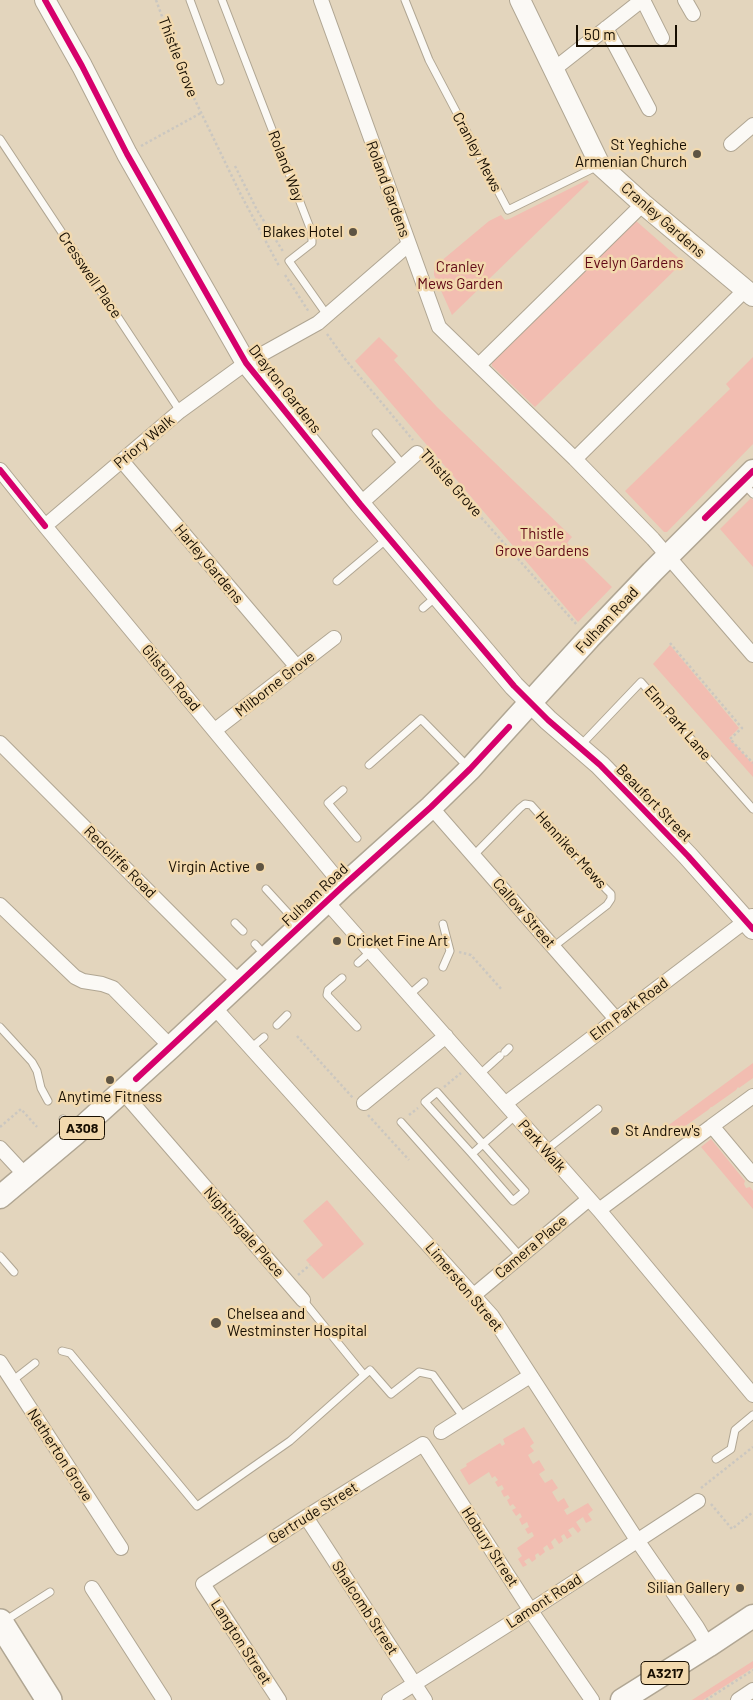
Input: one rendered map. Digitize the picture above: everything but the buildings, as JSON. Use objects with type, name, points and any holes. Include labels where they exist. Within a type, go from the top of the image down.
[{"type":"highway","points":[[0,1622],[49,1700]]},
{"type":"main road","name":"Fulham Road","points":[[0,1197],[26,1176],[69,1126],[122,1091],[172,1047],[239,982],[261,951],[300,926],[372,856],[431,806],[470,769],[589,638],[668,556],[749,482]]},
{"type":"main road","name":"A3217","points":[[622,1700],[753,1616]]},
{"type":"street","name":"Drayton Gardens","points":[[45,0],[82,66],[126,154],[246,363],[388,537],[430,602],[531,703]]},
{"type":"street","name":"Roland Gardens","points":[[246,363],[321,321],[408,245],[321,0]]},
{"type":"street","points":[[553,70],[643,0],[662,38]]},
{"type":"street","points":[[685,0],[693,14]]},
{"type":"street","name":"Cranley Gardens","points":[[522,1],[553,70],[600,165],[643,204],[749,293]]},
{"type":"street","points":[[606,28],[649,109]]},
{"type":"street","points":[[731,144],[753,125]]},
{"type":"street","points":[[479,365],[643,204]]},
{"type":"street","points":[[408,245],[439,327],[575,459],[653,539],[753,654]]},
{"type":"street","points":[[575,459],[749,293]]},
{"type":"street","name":"Priory Walk","points":[[45,526],[180,411],[246,363]]},
{"type":"street","points":[[360,504],[419,450]]},
{"type":"street","name":"Harley Gardens","points":[[122,461],[297,667]]},
{"type":"street","name":"Gilston Road","points":[[0,470],[342,886]]},
{"type":"street","name":"Milborne Grove","points":[[215,730],[334,638]]},
{"type":"street","name":"Beaufort Street","points":[[531,703],[580,746],[750,922]]},
{"type":"street","name":"Redcliffe Road","points":[[0,743],[239,982]]},
{"type":"street","name":"Callow Street","points":[[431,806],[616,1019]]},
{"type":"street","name":"Park Walk","points":[[326,901],[589,1198],[753,1395]]},
{"type":"street","points":[[0,905],[74,977],[113,988],[172,1047]]},
{"type":"street","name":"Elm Park Road","points":[[506,1103],[616,1019],[750,922]]},
{"type":"street","name":"Limerston Street","points":[[214,1007],[492,1316],[708,1646]]},
{"type":"street","points":[[364,1103],[446,1036]]},
{"type":"street","name":"Nightingale Place","points":[[122,1091],[303,1300]]},
{"type":"street","points":[[599,1210],[753,1096]]},
{"type":"street","points":[[712,1126],[753,1175]]},
{"type":"street","points":[[0,1148],[26,1176]]},
{"type":"street","name":"Camera Place","points":[[474,1295],[589,1198]]},
{"type":"street","name":"Netherton Grove","points":[[0,1362],[121,1548]]},
{"type":"street","points":[[441,1432],[530,1376]]},
{"type":"street","name":"Gertrude Street","points":[[203,1584],[423,1444]]},
{"type":"street","name":"Hobury Street","points":[[423,1444],[531,1611],[592,1700]]},
{"type":"street","name":"Lamont Road","points":[[389,1700],[531,1611],[698,1501]]},
{"type":"street","name":"Shalcomb Street","points":[[306,1517],[424,1700]]},
{"type":"street","name":"Langton Street","points":[[203,1584],[279,1700]]},
{"type":"street","points":[[92,1588],[164,1700]]},
{"type":"street","points":[[738,1700],[753,1690]]},
{"type":"lane","points":[[190,0],[220,81]]},
{"type":"lane","name":"Roland Way","points":[[222,0],[312,233],[312,243],[289,261]]},
{"type":"lane","name":"Cranley Mews","points":[[405,0],[429,60],[508,210],[600,165]]},
{"type":"lane","name":"Cresswell Place","points":[[0,139],[180,411]]},
{"type":"lane","points":[[289,261],[321,321]]},
{"type":"lane","points":[[376,433],[403,465]]},
{"type":"lane","points":[[337,581],[388,537]]},
{"type":"lane","name":"Elm Park Lane","points":[[580,746],[641,682],[753,809]]},
{"type":"lane","points":[[369,766],[421,719],[470,769]]},
{"type":"lane","points":[[343,790],[328,803],[357,838]]},
{"type":"lane","name":"Henniker Mews","points":[[474,855],[520,808],[525,804],[531,805],[606,889],[610,894],[611,900],[607,905],[553,947]]},
{"type":"lane","points":[[266,889],[300,926]]},
{"type":"lane","points":[[235,923],[242,931]]},
{"type":"lane","points":[[442,967],[450,951],[443,924]]},
{"type":"lane","points":[[358,963],[371,951]]},
{"type":"lane","points":[[342,978],[328,990],[327,995],[357,1027]]},
{"type":"lane","points":[[409,995],[424,982]]},
{"type":"lane","points":[[276,1025],[287,1015]]},
{"type":"lane","points":[[0,1027],[32,1062],[37,1071],[41,1088],[48,1101]]},
{"type":"lane","points":[[251,1048],[264,1037]]},
{"type":"lane","points":[[475,1069],[504,1052]]},
{"type":"lane","points":[[437,1092],[525,1191],[513,1201],[425,1102],[437,1092]]},
{"type":"lane","points":[[546,1150],[598,1109]]},
{"type":"lane","points":[[472,1154],[516,1115]]},
{"type":"lane","points":[[401,1122],[520,1256]]},
{"type":"lane","points":[[0,1256],[14,1272]]},
{"type":"lane","name":"Nightingale Place","points":[[303,1300],[364,1375]]},
{"type":"lane","points":[[62,1351],[70,1353],[198,1506],[290,1441],[370,1370],[391,1394],[419,1372],[433,1375],[464,1418]]},
{"type":"lane","points":[[12,1381],[34,1364]]},
{"type":"lane","points":[[716,1459],[731,1449],[735,1430],[753,1415]]},
{"type":"lane","points":[[0,1622],[50,1592]]},
{"type":"path","points":[[234,166],[257,210],[289,261]]},
{"type":"path","points":[[670,643],[742,728],[730,739],[753,763]]},
{"type":"path","points":[[450,951],[471,955],[502,990]]},
{"type":"path","points":[[437,1092],[475,1069]]},
{"type":"path","points":[[401,1122],[425,1102]]},
{"type":"path","points":[[0,1127],[21,1108],[37,1127]]},
{"type":"path","points":[[304,1270],[310,1265]]},
{"type":"path","points":[[698,1501],[700,1490],[753,1447]]},
{"type":"path","points":[[721,1515],[732,1529],[753,1512]]},
{"type":"path","points":[[706,1700],[753,1670]]},
{"type":"green space","name":"Cranley Mews Garden","points":[[587,180],[589,182],[452,315],[434,275],[434,267],[489,221],[501,215],[505,220],[509,219]]},
{"type":"green space","name":"Evelyn Gardens","points":[[632,220],[635,220],[683,262],[535,407],[492,366],[492,362]]},
{"type":"green space","name":"Thistle Grove Gardens","points":[[379,337],[398,356],[394,360],[437,407],[572,537],[567,543],[612,587],[578,622],[355,361]]},
{"type":"green space","points":[[753,357],[753,444],[667,532],[664,532],[625,491],[730,389],[726,384]]},
{"type":"green space","points":[[751,498],[753,500],[753,567],[720,529]]},
{"type":"green space","points":[[670,645],[739,728],[729,738],[751,762],[753,761],[753,777],[653,664]]},
{"type":"green space","points":[[753,1063],[753,1078],[669,1138],[662,1130]]},
{"type":"green space","points":[[711,1139],[745,1181],[746,1188],[750,1187],[753,1191],[753,1209],[701,1147]]},
{"type":"green space","points":[[327,1200],[364,1244],[323,1279],[306,1260],[323,1245],[303,1221]]},
{"type":"green space","points":[[524,1427],[534,1443],[530,1446],[534,1451],[528,1455],[533,1464],[539,1460],[545,1470],[539,1474],[545,1483],[552,1479],[558,1488],[552,1492],[558,1502],[564,1498],[569,1507],[564,1510],[567,1515],[588,1503],[593,1510],[588,1514],[592,1520],[586,1523],[583,1517],[576,1522],[581,1530],[578,1533],[573,1527],[568,1530],[572,1536],[567,1539],[564,1534],[561,1536],[563,1541],[559,1544],[555,1538],[551,1542],[554,1548],[550,1550],[547,1545],[543,1548],[545,1552],[540,1556],[538,1553],[535,1555],[536,1559],[532,1562],[529,1558],[524,1561],[527,1565],[523,1567],[518,1559],[522,1556],[517,1548],[534,1536],[532,1532],[528,1534],[525,1529],[529,1527],[527,1522],[522,1525],[519,1519],[522,1517],[520,1513],[516,1516],[512,1510],[516,1508],[513,1504],[510,1506],[507,1500],[510,1498],[508,1495],[504,1497],[501,1491],[504,1489],[502,1485],[498,1487],[495,1482],[498,1480],[495,1476],[492,1478],[489,1472],[469,1485],[460,1470],[467,1466],[466,1464],[500,1443],[502,1446],[505,1444],[503,1439]]},
{"type":"green space","points":[[753,1661],[753,1668],[703,1700],[692,1700]]},
{"type":"cycle path","points":[[45,0],[82,66],[127,154],[246,363],[360,504],[514,686],[548,720],[600,765],[688,856],[753,929]]},
{"type":"cycle path","points":[[0,470],[45,526]]},
{"type":"cycle path","points":[[705,518],[753,471]]},
{"type":"cycle path","points":[[136,1079],[343,886],[431,807],[509,727]]},
{"type":"place","name":"St Yeghiche Armenian Church","points":[[697,154]]},
{"type":"place","name":"Blakes Hotel","points":[[353,232]]},
{"type":"place","name":"Virgin Active","points":[[260,867]]},
{"type":"place","name":"Cricket Fine Art","points":[[337,941]]},
{"type":"place","name":"Anytime Fitness","points":[[110,1080]]},
{"type":"place","name":"St Andrew's","points":[[615,1131]]},
{"type":"place","name":"Chelsea and Westminster Hospital","points":[[216,1323]]},
{"type":"place","name":"Silian Gallery","points":[[740,1588]]}]
